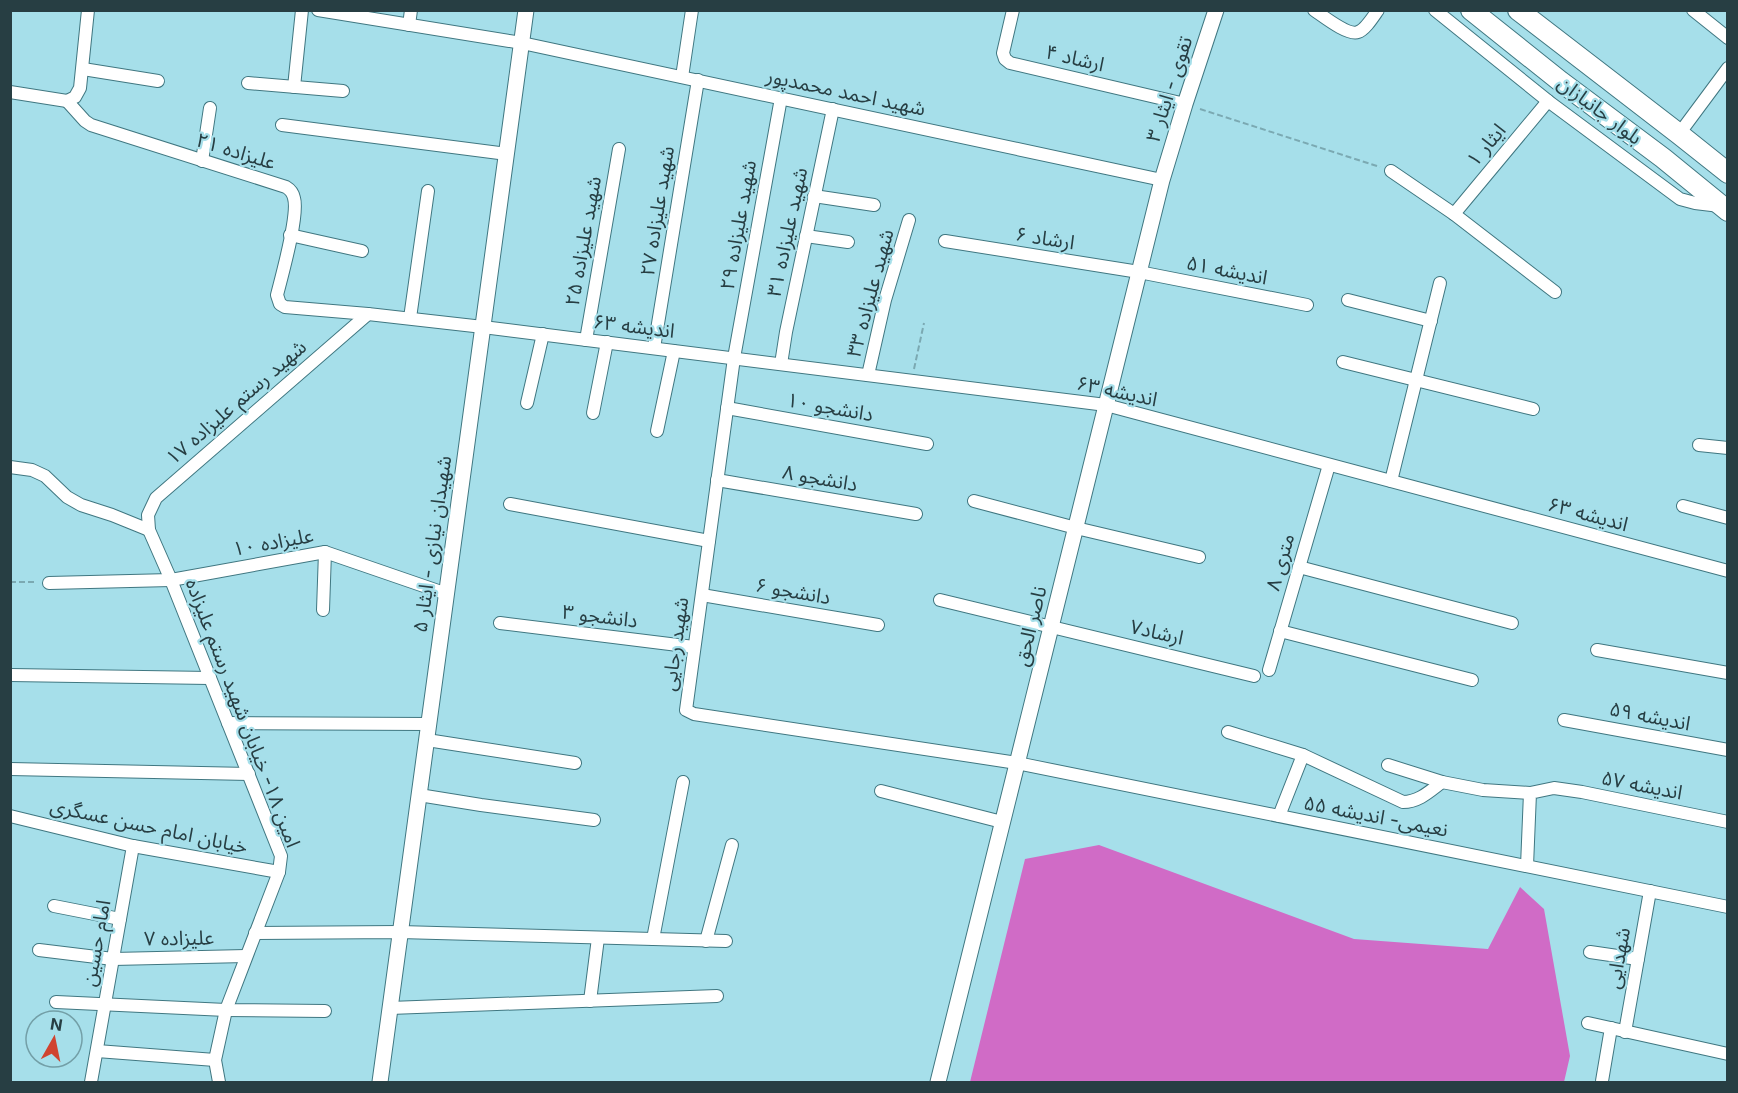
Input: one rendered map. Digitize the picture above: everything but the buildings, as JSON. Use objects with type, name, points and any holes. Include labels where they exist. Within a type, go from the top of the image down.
[{"type":"main road","name":"بلوار جانبازان","points":[[1518,10],[1728,173]]},
{"type":"main road","name":"بلوار جانبازان","points":[[1483,12],[1522,51],[1725,208]]},
{"type":"main road","points":[[1522,51],[1523,37],[1528,32],[1543,30]]},
{"type":"street","points":[[10,92],[67,101],[75,97],[79,92],[83,69],[88,10]]},
{"type":"street","points":[[294,87],[302,10]]},
{"type":"street","name":"شهید احمد محمدپور","points":[[318,10],[522,43],[1162,180]]},
{"type":"street","points":[[409,25],[411,10]]},
{"type":"street","name":"شهیدان نیازی - ایثار ۵","points":[[380,1083],[526,10]]},
{"type":"street","points":[[682,77],[692,10]]},
{"type":"street","name":"ارشاد ۴","points":[[1013,10],[1003,53],[1005,59],[1010,63],[1185,104]]},
{"type":"street","name":"تقوی - ایثار ۳","points":[[1162,180],[1216,10]]},
{"type":"street","points":[[1314,10],[1348,32],[1356,33],[1361,31],[1378,10]]},
{"type":"street","points":[[1435,10],[1548,101],[1680,199],[1725,208]]},
{"type":"street","points":[[1693,10],[1728,38]]},
{"type":"street","points":[[1679,134],[1728,68]]},
{"type":"street","points":[[83,69],[158,81]]},
{"type":"street","name":"شهید علیزاده ۲۷","points":[[654,348],[698,80]]},
{"type":"street","points":[[248,84],[343,91]]},
{"type":"street","name":"شهید علیزاده ۲۹","points":[[734,358],[781,98]]},
{"type":"street","name":"علیزاده ۲۱","points":[[67,101],[91,125],[290,189],[295,201],[277,295],[280,304],[285,307],[483,327]]},
{"type":"street","name":"ایثار ۱","points":[[1454,214],[1548,101]]},
{"type":"street","points":[[202,161],[210,108]]},
{"type":"street","name":"شهید علیزاده ۳۱","points":[[781,364],[833,109]]},
{"type":"street","points":[[282,125],[507,154]]},
{"type":"street","name":"شهید علیزاده ۲۵","points":[[586,340],[619,149]]},
{"type":"street","points":[[1391,171],[1454,214],[1555,292]]},
{"type":"street","name":"ناصر الحق","points":[[938,1083],[1162,180]]},
{"type":"street","points":[[410,318],[429,191]]},
{"type":"street","points":[[814,196],[874,206]]},
{"type":"street","name":"شهید علیزاده ۳۳","points":[[868,375],[885,300],[909,220]]},
{"type":"street","points":[[290,235],[362,251]]},
{"type":"street","points":[[806,236],[848,242]]},
{"type":"street","name":"ارشاد ۶","points":[[945,241],[1139,272]]},
{"type":"street","name":"اندیشه ۵۱","points":[[1139,272],[1307,305]]},
{"type":"street","points":[[1391,481],[1440,283]]},
{"type":"street","points":[[1348,300],[1431,321]]},
{"type":"street","name":"۱۷ شهید رستم علیزاده","points":[[150,530],[148,515],[156,498],[368,314]]},
{"type":"street","name":"اندیشه ۶۳","points":[[483,327],[1106,405],[1728,572]]},
{"type":"street","points":[[527,403],[543,334]]},
{"type":"street","points":[[593,413],[607,342]]},
{"type":"street","points":[[657,431],[674,351]]},
{"type":"street","name":"شهید رجایی","points":[[734,358],[686,710],[694,714],[1017,763]]},
{"type":"street","points":[[1343,362],[1533,409]]},
{"type":"street","name":"دانشجو ۱۰","points":[[727,408],[927,444]]},
{"type":"street","points":[[1699,445],[1728,448]]},
{"type":"street","name":"۸ متری","points":[[1269,670],[1329,465]]},
{"type":"street","points":[[10,467],[32,470],[45,476],[67,497],[81,505],[150,530]]},
{"type":"street","name":"دانشجو ۸","points":[[717,480],[916,513]]},
{"type":"street","points":[[974,501],[1199,557]]},
{"type":"street","points":[[510,504],[709,541]]},
{"type":"street","points":[[1683,506],[1728,518]]},
{"type":"street","name":"امین ۱۸- خيابان شهيد رستم عليزاده","points":[[150,530],[281,856],[279,872],[226,1010],[215,1060],[219,1083]]},
{"type":"street","points":[[323,610],[325,552]]},
{"type":"street","name":"علیزاده ۱۰","points":[[49,583],[171,580],[325,552],[447,594]]},
{"type":"street","points":[[1299,567],[1512,623]]},
{"type":"street","name":"دانشجو ۶","points":[[702,595],[878,626]]},
{"type":"street","name":"ارشاد۷","points":[[940,600],[1254,675]]},
{"type":"street","name":"دانشجو ۳","points":[[500,623],[694,647]]},
{"type":"street","points":[[1280,631],[1472,680]]},
{"type":"street","points":[[1597,651],[1728,673]]},
{"type":"street","points":[[10,675],[210,678]]},
{"type":"street","name":"اندیشه ۵۹","points":[[1564,720],[1728,750]]},
{"type":"street","points":[[228,723],[429,723]]},
{"type":"street","points":[[1228,732],[1303,755],[1404,802],[1413,802],[1442,782]]},
{"type":"street","points":[[426,740],[575,763]]},
{"type":"street","points":[[1279,816],[1303,755]]},
{"type":"street","name":"نعیمی- اندیشه ۵۵","points":[[1017,763],[1728,907]]},
{"type":"street","name":"اندیشه ۵۷","points":[[1388,765],[1442,782],[1483,790],[1530,793],[1554,788],[1728,822]]},
{"type":"street","points":[[10,769],[249,774]]},
{"type":"street","points":[[653,939],[683,782]]},
{"type":"street","points":[[881,791],[1002,822]]},
{"type":"street","points":[[1527,866],[1530,793]]},
{"type":"street","points":[[419,795],[594,820]]},
{"type":"street","name":"خیابان امام حسن عسگری","points":[[10,816],[133,846],[279,872]]},
{"type":"street","name":"امام حسین","points":[[91,1083],[133,846]]},
{"type":"street","points":[[706,941],[732,846]]},
{"type":"street","name":"شهدایی","points":[[1625,1032],[1650,891]]},
{"type":"street","points":[[54,906],[120,919]]},
{"type":"street","points":[[255,933],[400,932],[726,941]]},
{"type":"street","points":[[590,1000],[598,938]]},
{"type":"street","name":"علیزاده ۷","points":[[39,950],[113,959],[246,956]]},
{"type":"street","points":[[1590,952],[1638,959]]},
{"type":"street","points":[[390,1008],[717,996]]},
{"type":"street","points":[[56,1002],[104,1006],[325,1011]]},
{"type":"street","points":[[1588,1023],[1728,1054]]},
{"type":"street","points":[[1602,1081],[1611,1028]]},
{"type":"street","points":[[97,1051],[215,1060]]},
{"type":"path","points":[[1185,104],[1391,171]]},
{"type":"path","points":[[912,381],[924,323]]},
{"type":"path","points":[[10,582],[49,583]]},
{"type":"shaded area","points":[[1099,845],[1354,939],[1488,949],[1520,887],[1544,909],[1570,1056],[1564,1082],[970,1082],[1025,859]]}]
